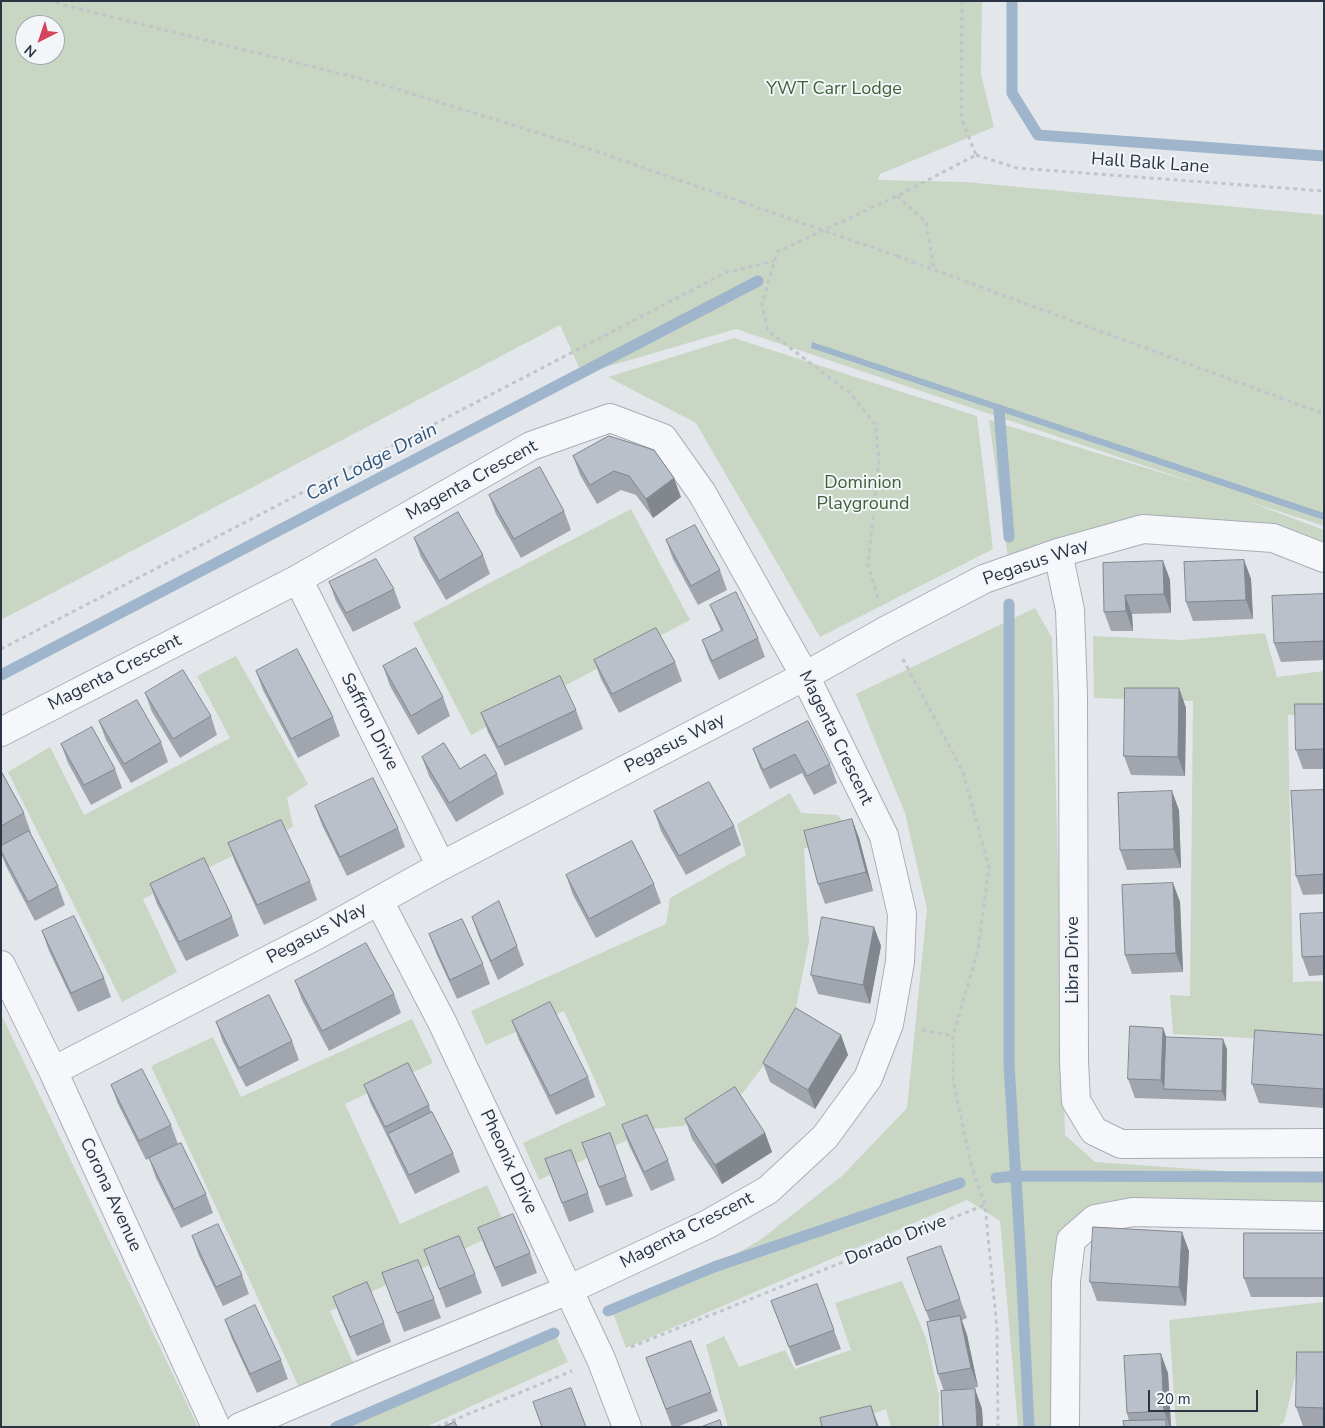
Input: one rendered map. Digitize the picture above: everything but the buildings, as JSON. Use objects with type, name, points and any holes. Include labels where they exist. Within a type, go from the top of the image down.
[{"type":"street","name":"Magenta Crescent","points":[[1,732],[298,579],[531,446],[610,418],[663,438],[702,493],[806,676],[884,836],[902,914],[900,962],[889,1024],[868,1078],[825,1136],[768,1190],[708,1224],[568,1290],[382,1366],[240,1427]]},
{"type":"street","name":"Pegasus Way","points":[[53,1071],[315,936],[441,866],[806,676],[887,630],[984,579],[1058,552],[1143,529],[1273,538],[1324,558]]},
{"type":"street","name":"Libra Drive","points":[[1058,552],[1070,610],[1073,696],[1074,1052],[1076,1101],[1094,1131],[1121,1144],[1324,1143]]},
{"type":"street","name":"Saffron Drive","points":[[298,579],[441,866]]},
{"type":"street","name":"Pheonix Drive","points":[[379,902],[442,1022],[601,1359],[627,1427]]},
{"type":"street","name":"Corona Avenue","points":[[1,965],[53,1071],[216,1427]]},
{"type":"street","points":[[1065,1427],[1066,1281],[1071,1240],[1095,1219],[1133,1212],[1324,1216]]},
{"type":"path","points":[[48,1],[374,82],[593,150],[897,256],[1324,414]]},
{"type":"path","points":[[962,1],[961,117],[976,155],[897,196],[777,252],[762,304],[768,331],[851,394],[876,424],[879,460],[868,565],[887,630],[963,772],[989,867],[978,949],[953,1036],[953,1080],[971,1164],[986,1205],[997,1329],[998,1427]]},
{"type":"path","name":"Hall Balk Lane","points":[[976,155],[1017,168],[1324,191]]},
{"type":"path","points":[[897,196],[926,222],[934,270]]},
{"type":"path","points":[[1,649],[725,273],[774,260]]},
{"type":"path","name":"Dorado Drive","points":[[437,1427],[601,1359],[986,1205]]},
{"type":"green space","name":"YWT Carr Lodge","points":[[1,1],[982,1],[981,74],[994,127],[880,174],[878,180],[965,182],[1324,215],[1324,526],[1247,501],[1324,530],[1324,553],[1142,524],[1009,565],[989,420],[1202,485],[736,329],[582,374],[560,325],[1,620]]},
{"type":"green space","name":"Dominion Playground","points":[[734,338],[977,416],[993,549],[820,637],[696,423],[608,377]]},
{"type":"green space","points":[[631,509],[690,620],[471,735],[413,623]]},
{"type":"green space","points":[[1035,608],[1052,638],[1065,1135],[1095,1162],[1324,1178],[1324,1209],[1061,1230],[1057,1427],[1018,1427],[1000,1221],[967,1200],[626,1348],[613,1313],[714,1267],[760,1240],[842,1176],[907,1108],[927,909],[905,813],[856,694]]},
{"type":"green space","points":[[1265,633],[1277,677],[1324,671],[1324,714],[1288,715],[1293,982],[1324,981],[1324,1042],[1173,1034],[1170,995],[1190,996],[1193,701],[1094,698],[1093,636],[1181,640]]},
{"type":"green space","points":[[236,656],[308,784],[287,798],[293,827],[143,899],[177,972],[122,1002],[8,772],[50,747],[84,815],[230,738],[197,676]]},
{"type":"green space","points":[[790,793],[801,813],[838,815],[850,832],[804,849],[809,942],[792,1028],[742,1094],[683,1126],[652,1129],[539,1180],[523,1143],[606,1105],[564,1011],[486,1045],[471,1011],[666,924],[670,898],[746,855],[737,824]]},
{"type":"green space","points":[[1,1014],[198,1427],[1,1427]]},
{"type":"green space","points":[[412,1019],[433,1063],[345,1104],[400,1224],[487,1185],[507,1229],[330,1311],[357,1371],[303,1396],[151,1066],[213,1037],[241,1097]]},
{"type":"green space","points":[[902,1281],[926,1338],[939,1396],[939,1427],[891,1427],[886,1409],[836,1427],[728,1427],[706,1345],[724,1336],[739,1367],[785,1350],[795,1369],[851,1350],[835,1303]]},
{"type":"green space","points":[[1324,1302],[1324,1361],[1299,1360],[1284,1422],[1277,1427],[1176,1427],[1169,1320]]},
{"type":"green space","points":[[554,1333],[568,1362],[426,1427],[335,1427]]},
{"type":"water","points":[[812,342],[1324,513],[1324,520],[811,348]]},
{"type":"waterway","points":[[1012,1],[1012,93],[1038,135],[1324,156]]},
{"type":"waterway","name":"Carr Lodge Drain","points":[[1,675],[758,281]]},
{"type":"waterway","points":[[999,410],[1009,537]]},
{"type":"waterway","points":[[1009,604],[1009,1064],[1029,1427]]},
{"type":"waterway","points":[[996,1178],[1015,1176],[1324,1177]]},
{"type":"waterway","points":[[608,1311],[714,1267],[960,1183]]},
{"type":"waterway","points":[[336,1427],[554,1333]]}]
